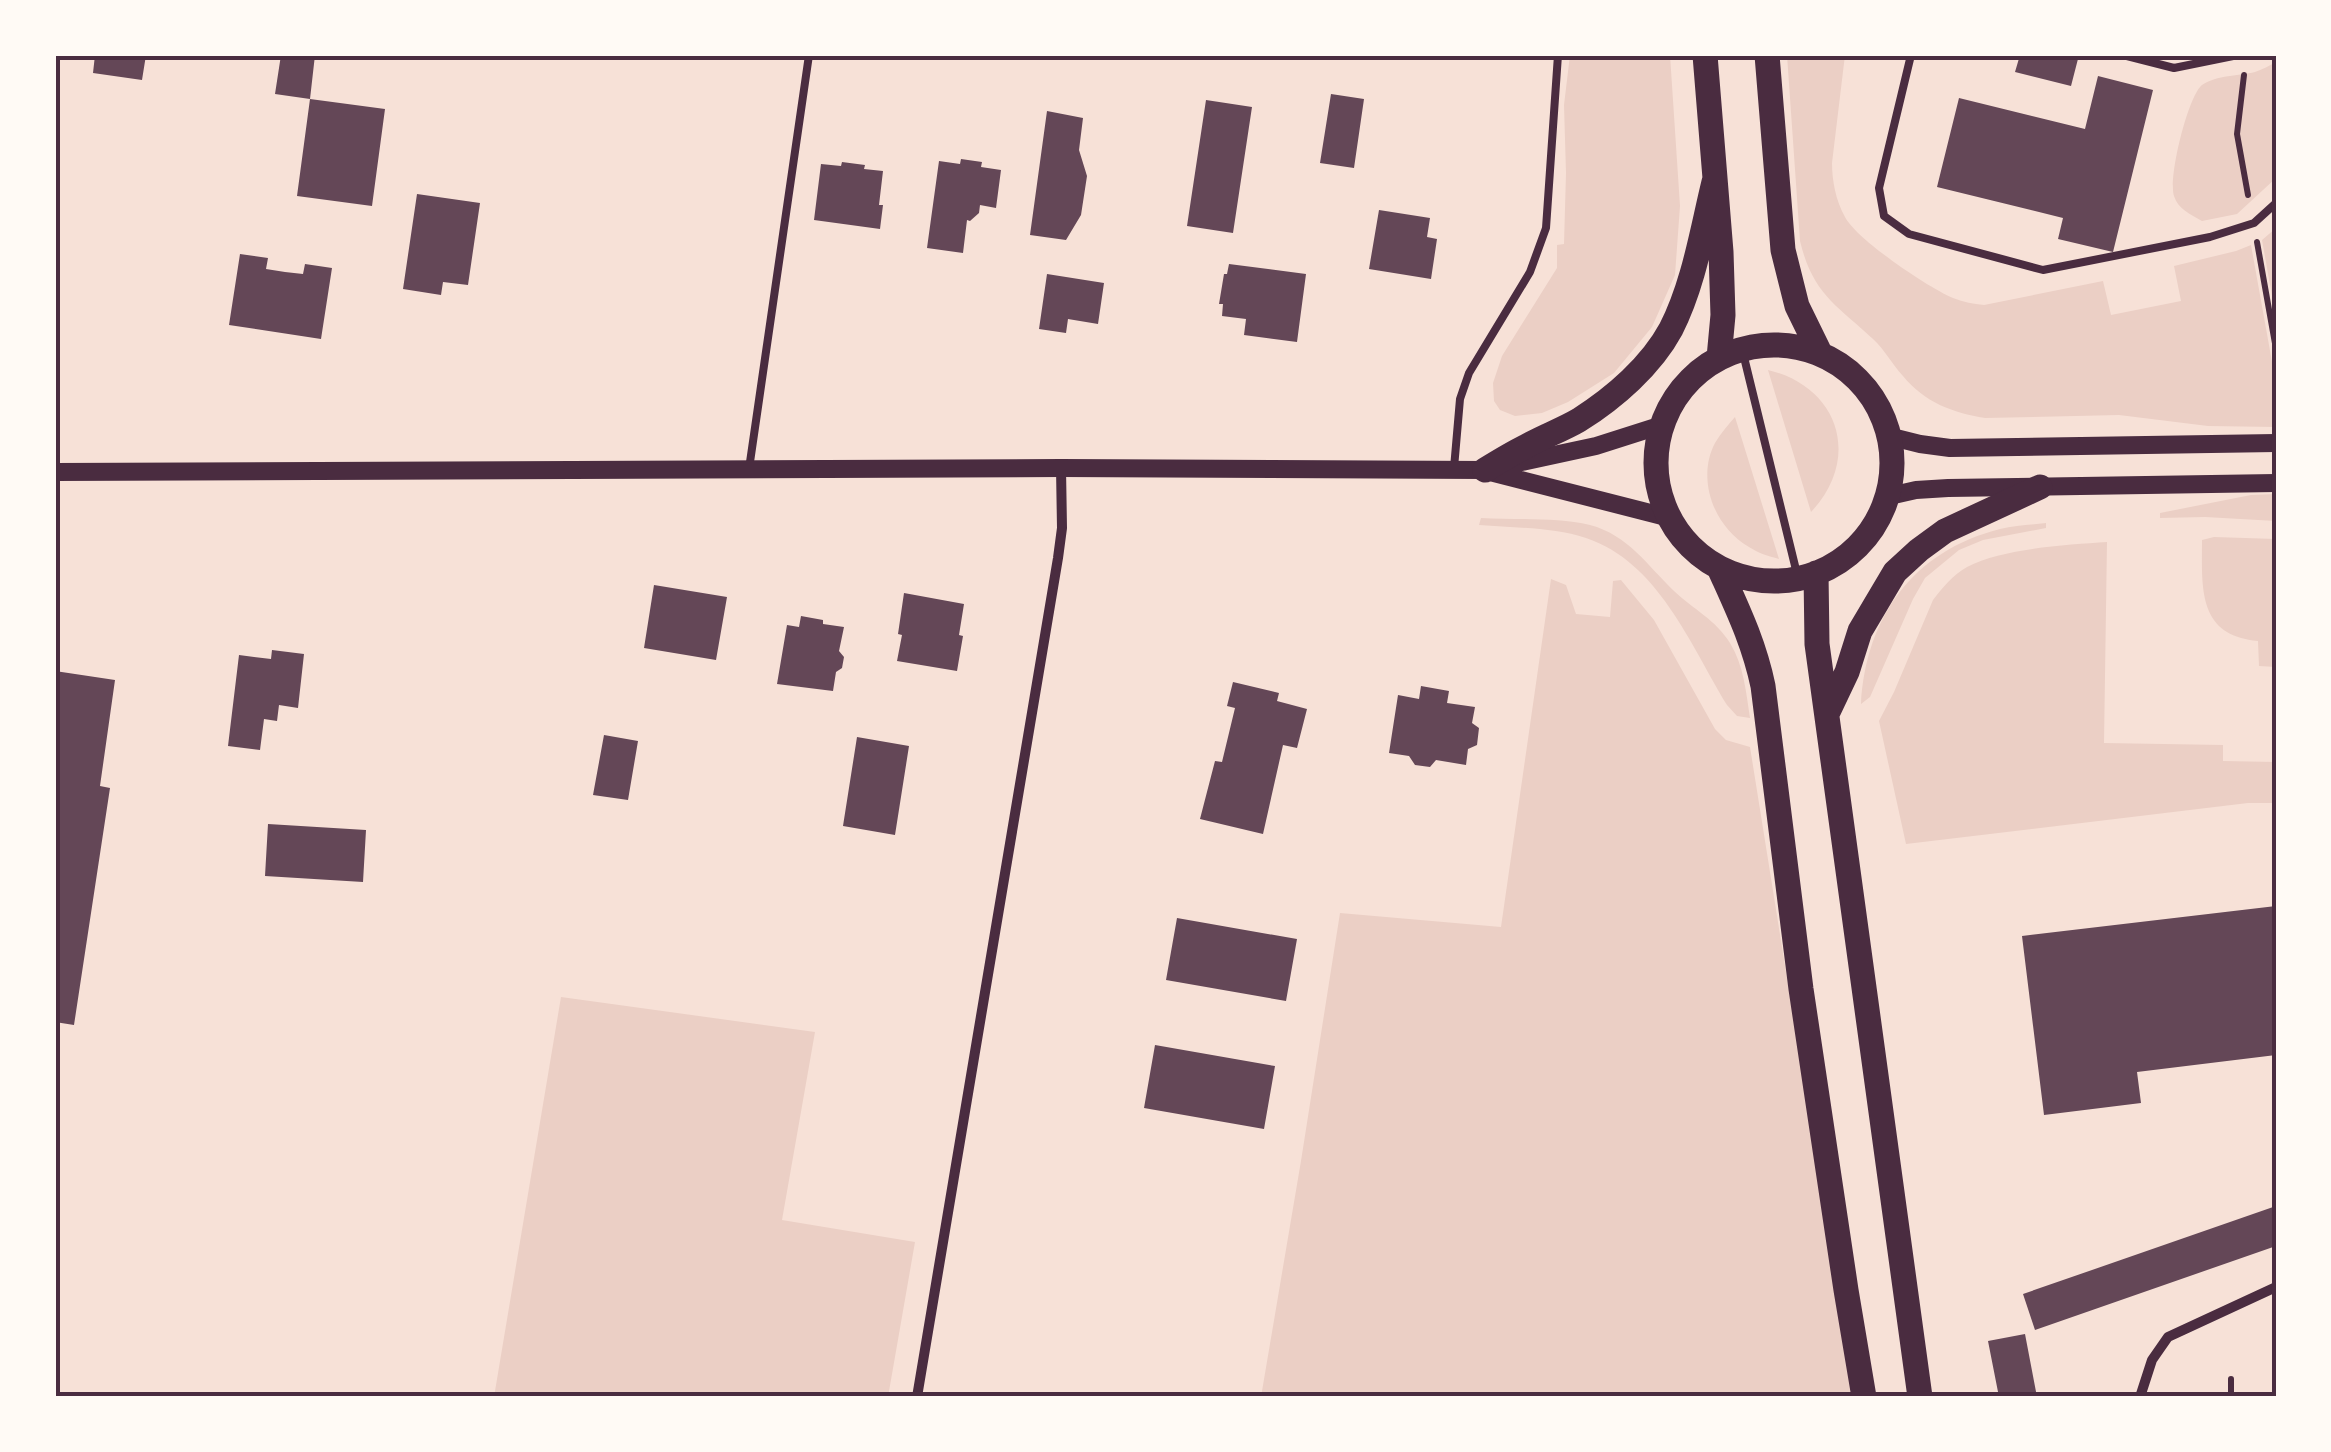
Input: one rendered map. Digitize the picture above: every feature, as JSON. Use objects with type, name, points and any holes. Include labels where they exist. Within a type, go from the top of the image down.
[{"type":"main road","points":[[1705,55],[1722,315],[1730,353]]},
{"type":"main road","points":[[1766,55],[1783,250],[1797,306],[1819,351]]},
{"type":"main road","points":[[1485,470],[1608,401],[1654,354],[1669,332],[1689,282],[1714,182]]},
{"type":"main road","points":[[1778,344],[1819,351],[1849,366],[1879,407],[1888,436],[1891,466],[1885,497],[1869,530],[1857,544],[1832,564],[1807,576],[1768,582],[1720,570],[1691,550],[1676,531],[1662,502],[1657,468],[1671,410],[1688,384],[1730,353],[1778,344]]},
{"type":"main road","points":[[1828,712],[1860,631],[1895,572],[1944,532],[2040,487]]},
{"type":"main road","points":[[1720,570],[1749,631],[1764,686],[1801,989],[1864,1397]]},
{"type":"main road","points":[[1807,576],[1920,1397]]},
{"type":"street","points":[[55,472],[1485,470],[1596,446],[1665,424]]},
{"type":"street","points":[[1888,436],[1950,448],[2276,444]]},
{"type":"street","points":[[917,1397],[1058,558],[1062,528],[1060,468]]},
{"type":"street","points":[[1485,470],[1670,518]]},
{"type":"street","points":[[1885,497],[1948,488],[2276,484]]},
{"type":"street","points":[[2140,1397],[2152,1360],[2168,1337],[2276,1287]]},
{"type":"lane","points":[[749,469],[809,55]]},
{"type":"lane","points":[[1454,470],[1460,400],[1469,373],[1530,272],[1546,228],[1558,55]]},
{"type":"lane","points":[[1912,55],[1879,188],[1884,216],[1909,234],[2043,270],[2210,237],[2254,223],[2276,203]]},
{"type":"lane","points":[[2123,55],[2174,68],[2238,55]]},
{"type":"lane","points":[[1730,353],[1807,576]]},
{"type":"path","points":[[2230,1397],[2231,1379]]},
{"type":"shaded area","points":[[1570,55],[1670,55],[1680,206],[1675,275],[1652,327],[1614,373],[1568,402],[1542,413],[1515,416],[1500,410],[1494,401],[1493,383],[1502,356],[1557,268],[1557,245],[1564,244],[1564,105]]},
{"type":"shaded area","points":[[1787,55],[1845,55],[1832,163],[1842,211],[1852,227],[1878,250],[1953,298],[1984,305],[2103,281],[2111,315],[2181,301],[2174,266],[2251,245],[2276,384],[2276,427],[2208,426],[2119,415],[1985,418],[1951,409],[1920,393],[1877,343],[1828,298],[1805,259],[1800,241]]},
{"type":"shaded area","points":[[2276,62],[2276,178],[2237,214],[2202,221],[2178,204],[2173,187],[2191,104],[2208,82],[2255,72]]},
{"type":"shaded area","points":[[2276,228],[2276,318],[2262,240]]},
{"type":"shaded area","points":[[1768,370],[1812,392],[1835,427],[1839,448],[1836,469],[1827,491],[1811,512]]},
{"type":"shaded area","points":[[1735,417],[1779,559],[1756,551],[1737,538],[1712,501],[1707,472],[1710,457],[1717,439]]},
{"type":"shaded area","points":[[2276,494],[2276,521],[2160,518],[2160,513],[2251,495]]},
{"type":"shaded area","points":[[1481,518],[1577,522],[1626,543],[1724,635],[1741,670],[1750,718],[1737,716],[1727,705],[1670,608],[1633,566],[1586,538],[1547,530],[1479,525]]},
{"type":"shaded area","points":[[2046,523],[2046,528],[1983,540],[1959,550],[1925,578],[1870,697],[1861,704],[1865,672],[1884,616],[1919,571],[1969,539],[2006,528]]},
{"type":"shaded area","points":[[2276,539],[2276,667],[2259,666],[2258,641],[2238,637],[2213,619],[2204,591],[2202,540]]},
{"type":"shaded area","points":[[2107,542],[2104,743],[2223,745],[2223,761],[2276,762],[2276,803],[2248,803],[1906,844],[1879,721],[1933,600],[1957,574],[1982,561],[2035,548]]},
{"type":"shaded area","points":[[1551,579],[1566,585],[1576,614],[1610,617],[1613,581],[1621,580],[1654,620],[1715,729],[1726,740],[1750,747],[1854,1397],[1261,1397],[1340,913],[1501,927]]},
{"type":"shaded area","points":[[561,997],[815,1032],[782,1220],[915,1242],[888,1397],[494,1397]]},
{"type":"building","points":[[95,55],[146,55],[142,80],[93,73]]},
{"type":"building","points":[[281,55],[315,55],[310,99],[275,94]]},
{"type":"building","points":[[2020,55],[2079,55],[2071,86],[2015,72]]},
{"type":"building","points":[[2098,76],[2153,90],[2113,252],[2058,239],[2063,218],[1937,187],[1959,98],[2085,129]]},
{"type":"building","points":[[1331,94],[1364,99],[1354,168],[1320,163]]},
{"type":"building","points":[[310,99],[385,109],[372,206],[297,196]]},
{"type":"building","points":[[1206,100],[1252,107],[1233,233],[1187,226]]},
{"type":"building","points":[[1047,111],[1083,118],[1079,150],[1087,176],[1081,215],[1066,240],[1030,235]]},
{"type":"building","points":[[961,159],[1001,170],[996,208],[980,205],[979,213],[967,220],[963,253],[927,248],[939,161],[960,164]]},
{"type":"building","points":[[842,162],[883,171],[880,229],[814,220],[821,164],[841,166]]},
{"type":"building","points":[[417,194],[480,203],[468,285],[443,282],[441,295],[403,289]]},
{"type":"building","points":[[1379,210],[1430,218],[1427,237],[1437,239],[1431,279],[1369,269]]},
{"type":"building","points":[[240,254],[268,258],[266,269],[285,272],[303,274],[305,264],[332,268],[321,339],[229,325]]},
{"type":"building","points":[[1229,264],[1306,274],[1297,342],[1244,335],[1246,319],[1222,316],[1223,304],[1219,304]]},
{"type":"building","points":[[1047,274],[1104,283],[1098,324],[1068,319],[1066,333],[1039,329]]},
{"type":"building","points":[[654,585],[727,597],[716,660],[644,648]]},
{"type":"building","points":[[904,593],[964,604],[957,671],[897,661]]},
{"type":"building","points":[[801,616],[844,627],[839,651],[844,657],[833,691],[777,684],[787,625],[799,627]]},
{"type":"building","points":[[272,650],[304,654],[298,708],[279,705],[277,721],[264,719],[260,750],[228,746],[239,655],[271,659]]},
{"type":"building","points":[[55,671],[115,680],[100,786],[110,788],[74,1025],[55,1022]]},
{"type":"building","points":[[1233,682],[1279,693],[1277,701],[1307,709],[1297,748],[1283,745],[1263,834],[1200,819],[1215,761],[1222,762],[1235,708],[1227,706]]},
{"type":"building","points":[[1421,686],[1449,691],[1447,703],[1475,707],[1472,723],[1479,728],[1477,745],[1468,749],[1466,765],[1436,760],[1430,767],[1415,765],[1409,756],[1389,753],[1398,695],[1419,699]]},
{"type":"building","points":[[604,735],[638,741],[628,800],[593,795]]},
{"type":"building","points":[[857,737],[909,746],[895,835],[843,826]]},
{"type":"building","points":[[268,824],[366,830],[363,882],[265,876]]},
{"type":"building","points":[[2276,906],[2276,1055],[2137,1072],[2141,1103],[2044,1115],[2022,936]]},
{"type":"building","points":[[1177,918],[1297,939],[1286,1001],[1166,980]]},
{"type":"building","points":[[1155,1045],[1275,1066],[1264,1129],[1144,1108]]},
{"type":"building","points":[[2276,1206],[2276,1246],[2035,1330],[2023,1294]]},
{"type":"building","points":[[2025,1334],[2037,1397],[1999,1397],[1988,1341]]}]
